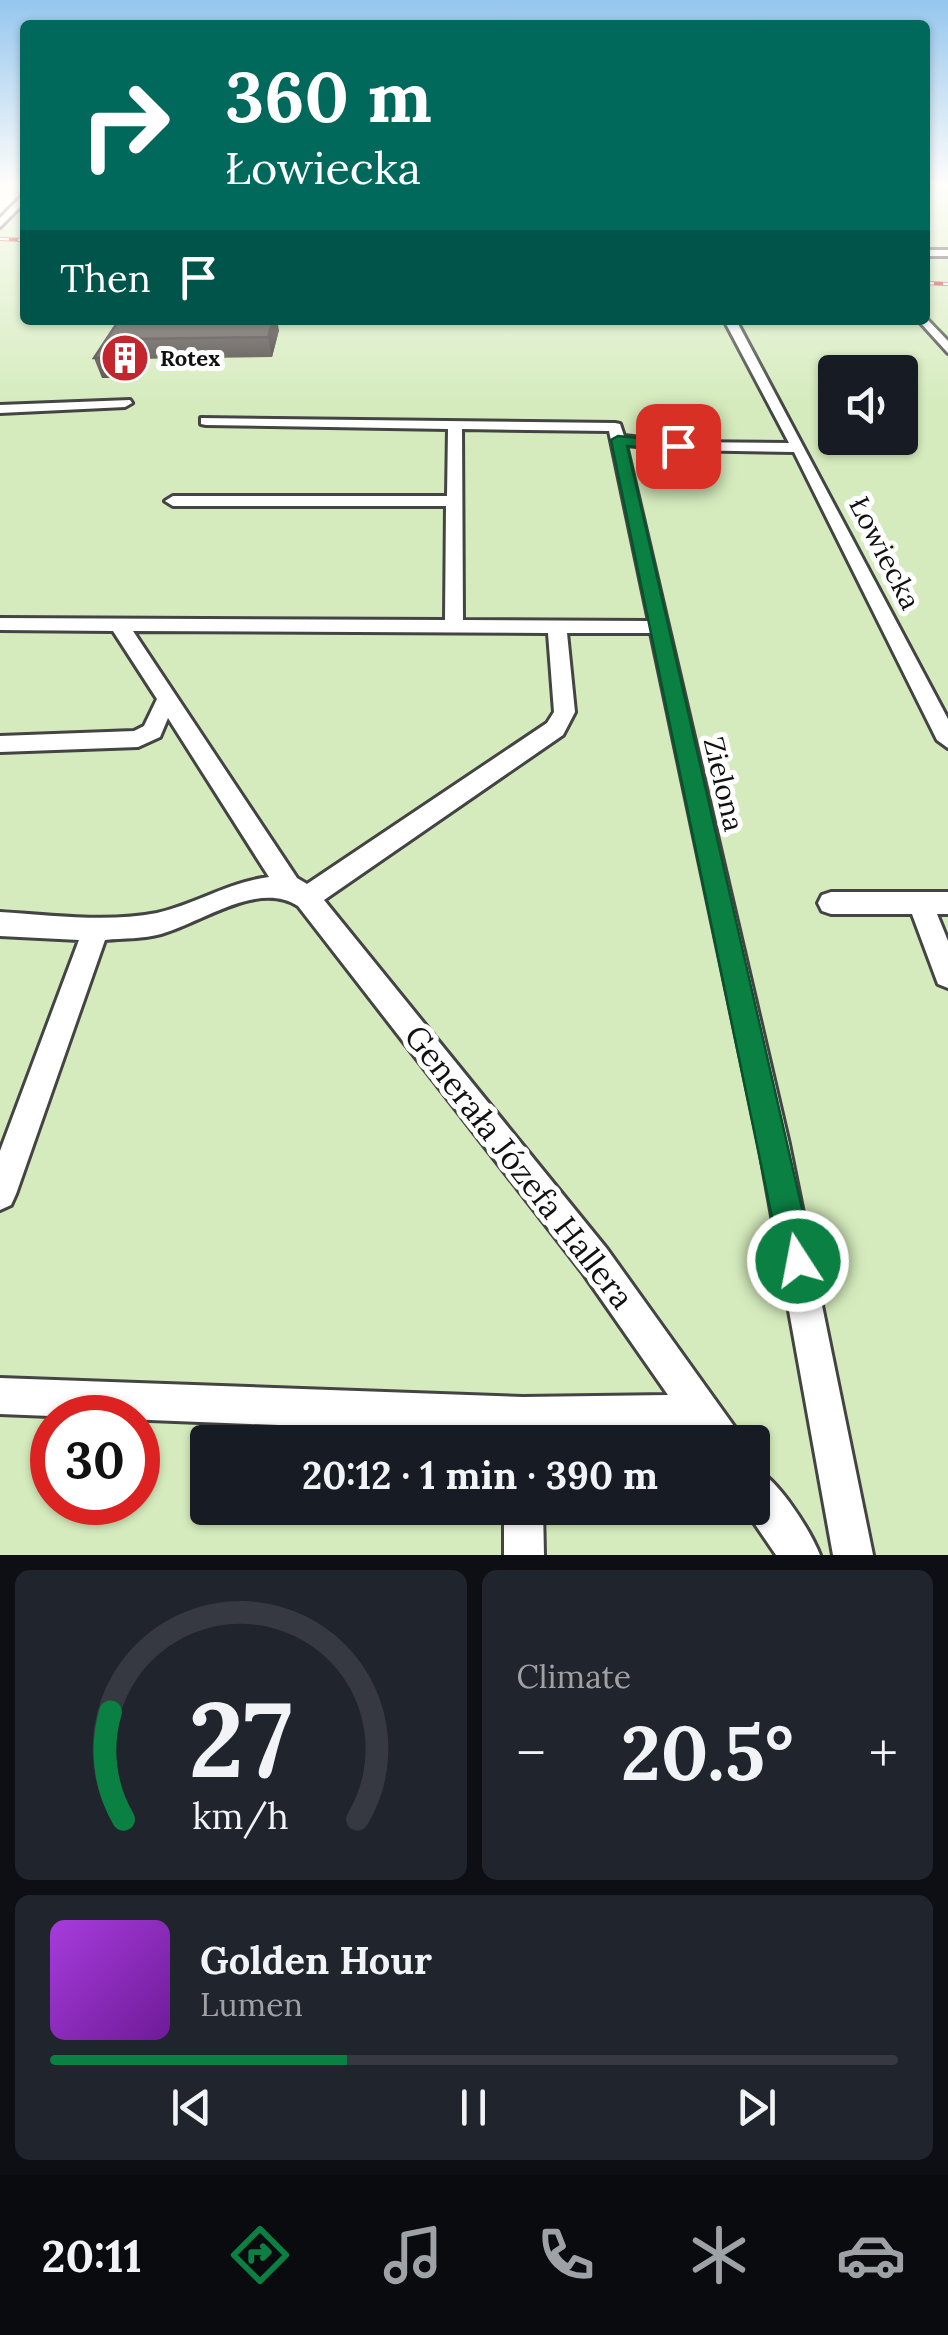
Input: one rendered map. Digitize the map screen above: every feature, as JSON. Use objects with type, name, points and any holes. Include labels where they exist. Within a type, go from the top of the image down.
[{"type":"street","name":"Łowiecka","points":[[733,325],[948,740]]},
{"type":"street","points":[[928,325],[948,348]]},
{"type":"street","points":[[0,409],[125,403]]},
{"type":"street","points":[[206,421],[615,427],[618,440],[678,446],[797,448]]},
{"type":"street","points":[[454,625],[456,425]]},
{"type":"street","name":"Zielona","points":[[618,440],[774,1144],[853,1555]]},
{"type":"street","points":[[173,501],[455,501]]},
{"type":"street","points":[[0,624],[122,629],[657,627]]},
{"type":"street","points":[[0,924],[96,929],[158,924],[243,891],[298,892],[556,729],[565,712],[557,626]]},
{"type":"street","name":"Generała Józefa Hallera","points":[[122,629],[298,892],[595,1262],[711,1425]]},
{"type":"street","points":[[0,744],[138,740],[152,730],[168,697]]},
{"type":"street","points":[[830,903],[948,904]]},
{"type":"street","points":[[920,904],[948,975]]},
{"type":"street","points":[[0,1194],[96,929]]},
{"type":"street","points":[[0,1396],[446,1425]]},
{"type":"street","points":[[770,1512],[800,1555]]},
{"type":"street","points":[[524,1525],[524,1555]]},
{"type":"green space","points":[[0,258],[20,258],[20,325],[930,325],[930,258],[948,258],[948,1555],[0,1555]]},
{"type":"building","points":[[116,325],[272,325],[268,337],[128,339],[117,358],[94,358]]},
{"type":"railway","points":[[930,283],[948,284]]},
{"type":"place","name":"Rotex","points":[[125,358]]},
{"type":"route","points":[[678,446],[618,440],[798,1261]]}]
